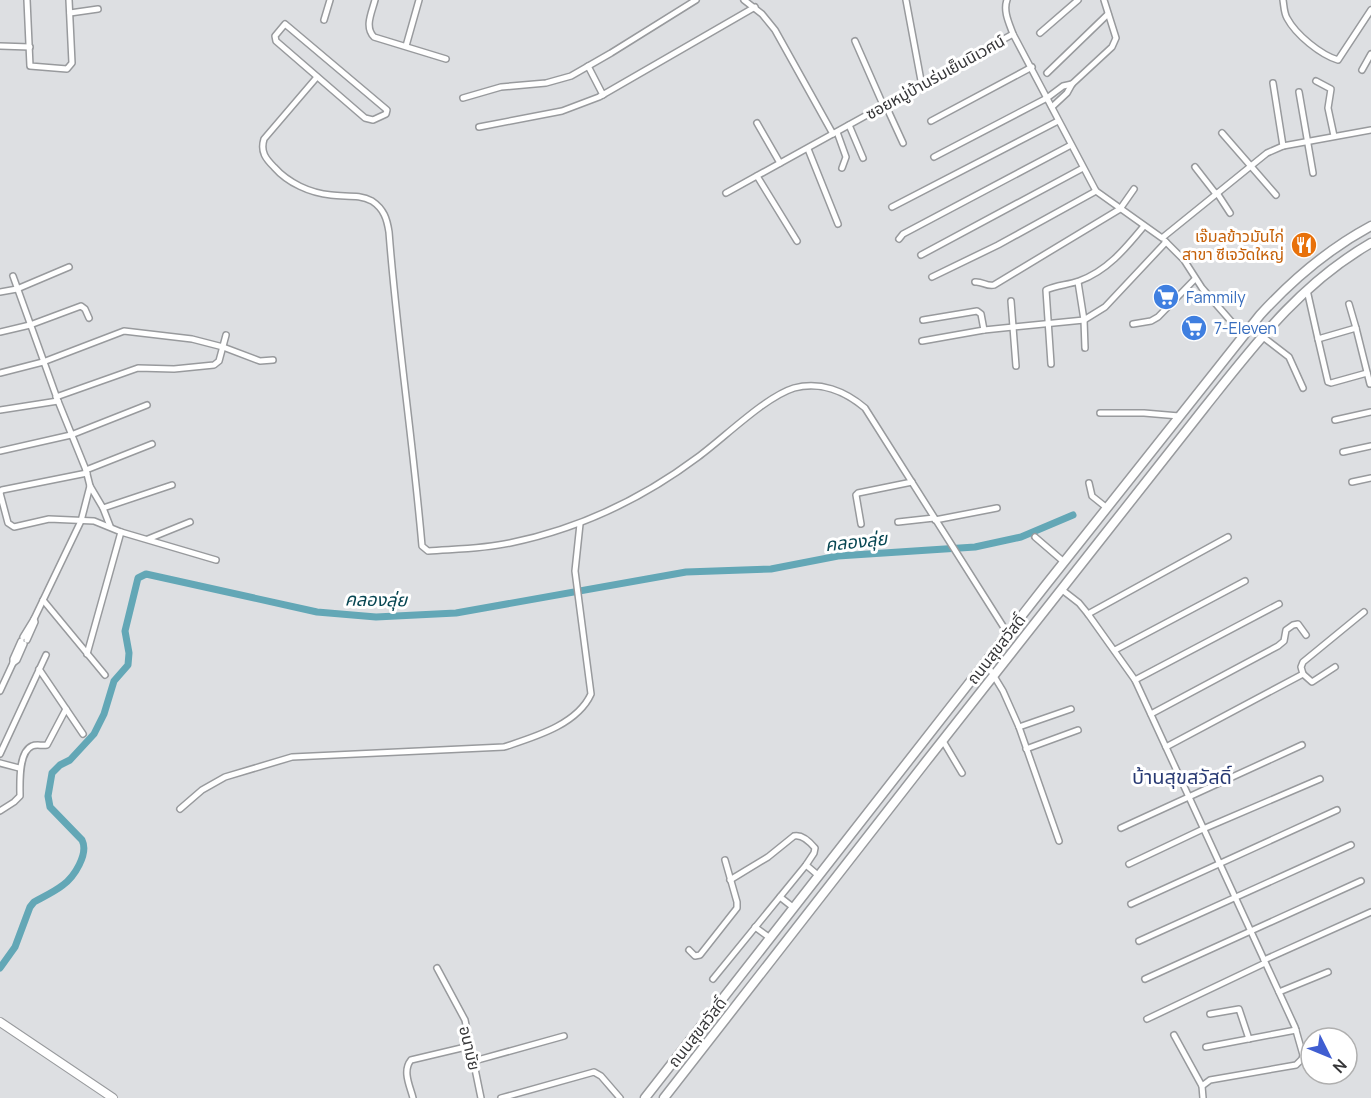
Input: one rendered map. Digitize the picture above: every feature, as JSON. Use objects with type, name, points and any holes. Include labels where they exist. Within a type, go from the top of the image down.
[{"type":"main road","name":"ถนนสุขสวัสดิ์","points":[[645,1098],[1243,335],[1297,277],[1321,257],[1371,226]]},
{"type":"main road","name":"ถนนสุขสวัสดิ์","points":[[664,1098],[994,674],[1263,337],[1307,289],[1346,258],[1371,243]]},
{"type":"main road","points":[[0,1022],[113,1098]]},
{"type":"street","points":[[27,0],[30,64],[32,67],[70,68],[72,63],[69,0]]},
{"type":"street","points":[[324,20],[330,0]]},
{"type":"street","points":[[375,0],[368,26],[370,34],[446,59]]},
{"type":"street","points":[[406,46],[419,0]]},
{"type":"street","points":[[463,98],[501,87],[560,80],[588,66],[696,0]]},
{"type":"street","points":[[744,0],[755,7],[775,30],[835,133],[846,157],[842,168]]},
{"type":"street","points":[[906,0],[922,86]]},
{"type":"street","points":[[1007,0],[1006,15],[1013,34]]},
{"type":"street","points":[[1040,33],[1078,0]]},
{"type":"street","points":[[1052,107],[1067,93],[1072,84],[1112,47],[1116,38],[1104,0]]},
{"type":"street","points":[[1283,0],[1285,13],[1292,25],[1323,54],[1338,60],[1371,10]]},
{"type":"street","points":[[479,127],[562,111],[603,95],[755,7]]},
{"type":"street","points":[[70,13],[98,9]]},
{"type":"street","points":[[1047,73],[1108,14]]},
{"type":"street","points":[[287,24],[387,112],[384,116],[373,120],[366,118],[317,76],[275,40],[275,36],[283,25],[287,24]]},
{"type":"street","name":"ซอยหมู่บ้านร่มเย็นนิเวศน์","points":[[726,193],[1013,34],[1096,191],[1164,240],[1184,260],[1195,279],[1243,335]]},
{"type":"street","points":[[855,41],[903,144]]},
{"type":"street","points":[[0,46],[30,47]]},
{"type":"street","points":[[1362,70],[1371,54]]},
{"type":"street","points":[[588,66],[603,95]]},
{"type":"street","points":[[930,121],[1032,67]]},
{"type":"street","points":[[317,76],[264,139],[263,152],[281,175],[292,182],[308,190],[324,194],[363,198],[381,208],[385,215],[389,232],[422,546],[428,551],[508,544],[580,524],[656,486],[698,458],[763,405],[783,392],[813,386],[836,389],[865,408],[1008,634]]},
{"type":"street","points":[[1316,81],[1331,89],[1328,108],[1335,136]]},
{"type":"street","points":[[1273,83],[1283,146]]},
{"type":"street","points":[[934,157],[1047,98],[1063,86],[1072,84]]},
{"type":"street","points":[[1299,92],[1313,173]]},
{"type":"street","points":[[892,207],[1058,121]]},
{"type":"street","points":[[757,123],[780,162]]},
{"type":"street","points":[[849,125],[864,158]]},
{"type":"street","points":[[922,341],[984,330],[1084,320],[1105,307],[1164,240],[1267,153],[1283,146],[1371,130]]},
{"type":"street","points":[[1222,133],[1276,195]]},
{"type":"street","points":[[899,239],[903,234],[1071,144]]},
{"type":"street","points":[[808,148],[838,224]]},
{"type":"street","points":[[1195,167],[1230,213]]},
{"type":"street","points":[[921,255],[1083,168]]},
{"type":"street","points":[[757,176],[797,241]]},
{"type":"street","points":[[975,282],[981,281],[994,285],[1120,209],[1134,189]]},
{"type":"street","points":[[932,277],[998,245],[1096,191]]},
{"type":"street","points":[[1051,364],[1046,290],[1078,282],[1104,268],[1117,257],[1144,226]]},
{"type":"street","points":[[0,292],[17,289],[69,267]]},
{"type":"street","points":[[13,276],[43,362],[87,472],[90,486],[110,526]]},
{"type":"street","points":[[1133,324],[1151,321],[1158,317],[1195,279]]},
{"type":"street","points":[[1078,282],[1084,320],[1085,348]]},
{"type":"street","points":[[1307,289],[1328,382],[1367,373]]},
{"type":"street","points":[[1011,301],[1016,366]]},
{"type":"street","points":[[1349,304],[1370,384]]},
{"type":"street","points":[[0,332],[30,325],[81,306],[89,318]]},
{"type":"street","points":[[923,320],[977,311],[981,314],[984,330]]},
{"type":"street","points":[[1318,339],[1356,328]]},
{"type":"street","points":[[0,373],[43,362],[124,331],[182,338],[223,347],[260,361],[273,360]]},
{"type":"street","points":[[0,410],[57,399],[138,368],[174,369],[214,365],[219,361],[226,335]]},
{"type":"street","points":[[1263,337],[1289,357],[1303,388]]},
{"type":"street","points":[[0,451],[71,435],[147,405]]},
{"type":"street","points":[[1335,420],[1371,412]]},
{"type":"street","points":[[1100,414],[1144,413],[1179,416]]},
{"type":"street","points":[[152,444],[87,472],[2,490],[0,493],[5,515],[11,526],[52,518],[97,522],[121,532],[216,560]]},
{"type":"street","points":[[1342,452],[1371,446]]},
{"type":"street","points":[[1352,482],[1370,478],[1371,486]]},
{"type":"street","points":[[861,524],[856,495],[858,493],[912,482]]},
{"type":"street","points":[[1089,483],[1092,496],[1107,508]]},
{"type":"street","points":[[103,508],[172,485]]},
{"type":"street","points":[[0,690],[13,663],[17,660],[81,521],[90,486]]},
{"type":"street","points":[[898,522],[935,519],[997,508]]},
{"type":"street","points":[[148,539],[190,522]]},
{"type":"street","points":[[180,809],[202,790],[225,777],[292,757],[504,747],[537,736],[586,706],[591,694],[574,571],[580,524]]},
{"type":"street","points":[[87,654],[121,532]]},
{"type":"street","points":[[1035,537],[1064,562]]},
{"type":"street","points":[[1088,614],[1228,537]]},
{"type":"street","points":[[1115,650],[1245,581]]},
{"type":"street","points":[[1061,590],[1079,603],[1136,680],[1296,1030],[1303,1055],[1296,1065],[1210,1080],[1202,1086]]},
{"type":"street","points":[[43,600],[105,675]]},
{"type":"street","points":[[1136,680],[1279,604]]},
{"type":"street","points":[[1335,667],[1312,682],[1303,674],[1301,667],[1303,662],[1364,612]]},
{"type":"street","points":[[1151,714],[1278,646],[1284,641],[1286,630],[1293,625],[1298,624],[1306,635]]},
{"type":"street","points":[[0,754],[46,655]]},
{"type":"street","points":[[986,663],[994,674],[1019,727],[1059,841]]},
{"type":"street","points":[[39,669],[83,734]]},
{"type":"street","points":[[1166,747],[1303,674]]},
{"type":"street","points":[[0,811],[20,796],[19,768],[31,746],[46,745],[66,709]]},
{"type":"street","points":[[1019,727],[1071,709]]},
{"type":"street","points":[[1026,749],[1078,730]]},
{"type":"street","points":[[943,741],[962,773]]},
{"type":"street","points":[[1121,828],[1302,745]]},
{"type":"street","points":[[0,763],[19,768]]},
{"type":"street","points":[[1129,864],[1203,829],[1320,779]]},
{"type":"street","points":[[1131,904],[1337,810]]},
{"type":"street","points":[[713,979],[806,865],[815,848],[806,839],[798,835],[794,836],[768,857],[730,880]]},
{"type":"street","points":[[1139,940],[1351,845]]},
{"type":"street","points":[[689,950],[695,956],[700,955],[737,908],[726,860]]},
{"type":"street","points":[[806,865],[819,876]]},
{"type":"street","points":[[1145,979],[1361,881]]},
{"type":"street","points":[[780,897],[794,908]]},
{"type":"street","points":[[1147,1019],[1371,912]]},
{"type":"street","points":[[755,927],[770,938]]},
{"type":"street","name":"อนามัย","points":[[437,968],[465,1020],[481,1098]]},
{"type":"street","points":[[1279,992],[1328,972]]},
{"type":"street","points":[[1210,1014],[1239,1009],[1249,1039]]},
{"type":"street","points":[[1206,1047],[1296,1030]]},
{"type":"street","points":[[1174,1035],[1202,1086],[1203,1098]]},
{"type":"street","points":[[474,1062],[564,1036]]},
{"type":"street","points":[[413,1098],[406,1072],[406,1067],[411,1060],[470,1046]]},
{"type":"street","points":[[501,1098],[594,1072],[601,1076],[620,1098]]},
{"type":"waterway","name":"คลองลุ่ย","points":[[0,968],[15,947],[30,907],[67,881],[76,871],[82,858],[84,852],[82,840],[50,807],[48,796],[52,773],[60,765],[70,760],[94,734],[104,714],[114,681],[128,665],[129,653],[125,631],[138,578],[146,574],[317,612],[376,617],[456,613],[686,572],[771,569],[838,556],[975,547],[1021,537],[1073,515]]},
{"type":"place","name":"เจ๊มลข้าวมันไก่ สาขา ซีเจวัดใหญ่","points":[[1304,245]]},
{"type":"place","name":"Fammily","points":[[1166,297]]},
{"type":"place","name":"7-Eleven","points":[[1194,328]]},
{"type":"district","name":"บ้านสุขสวัสดิ์","points":[[1182,776]]}]
